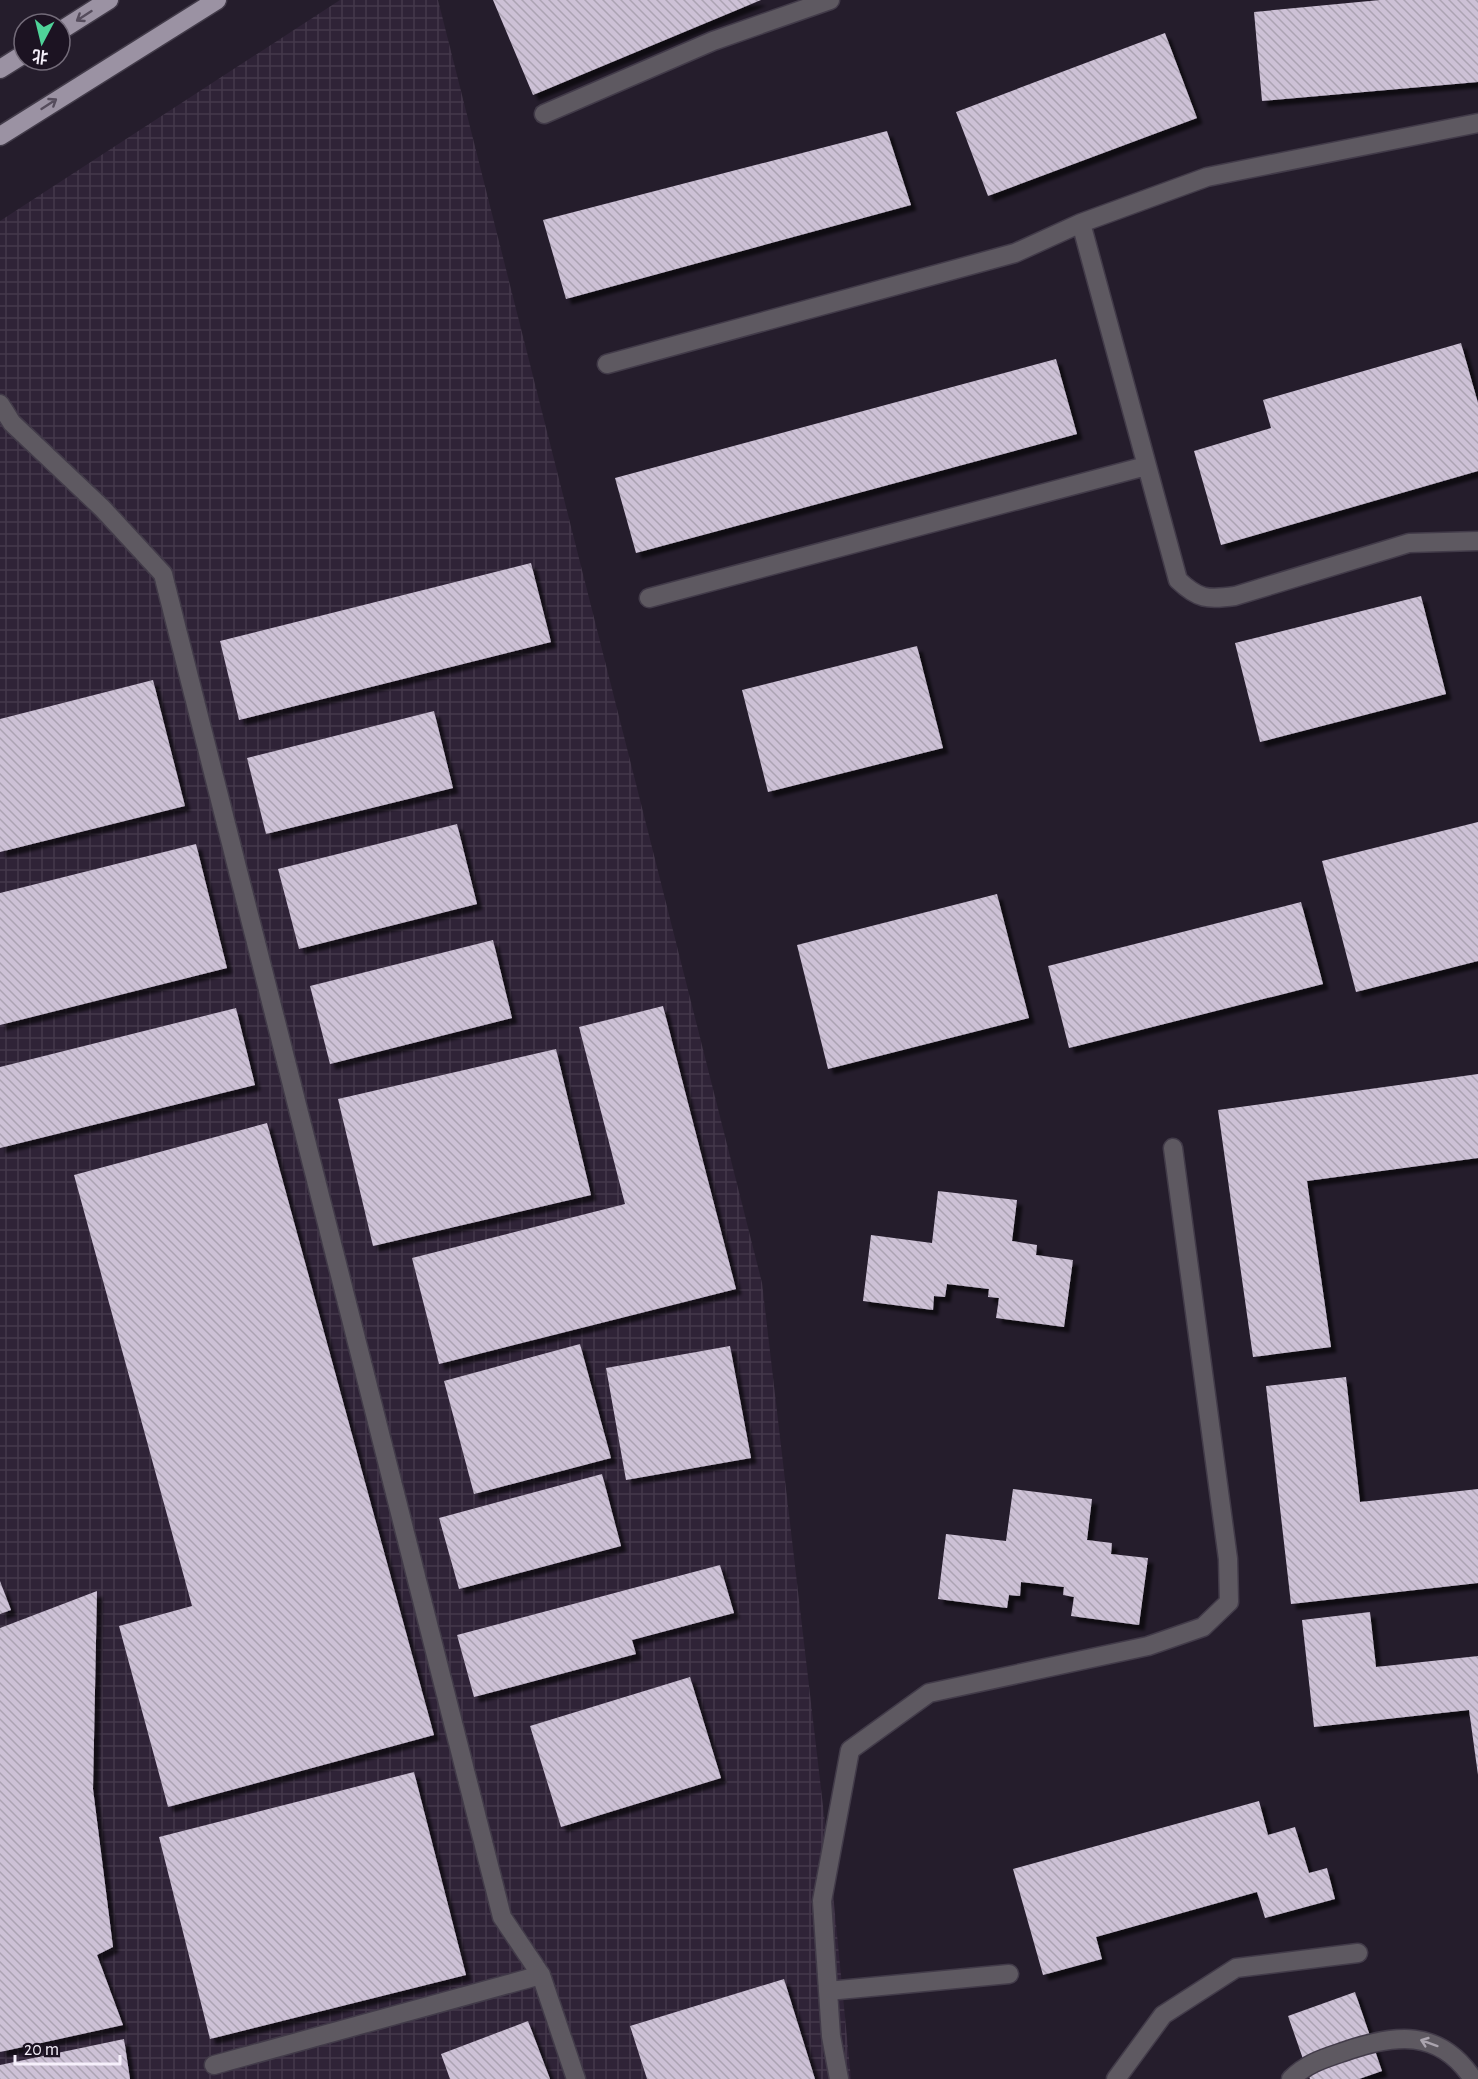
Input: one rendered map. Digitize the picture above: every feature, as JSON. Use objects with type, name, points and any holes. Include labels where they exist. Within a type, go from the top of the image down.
[{"type":"main road","points":[[72,23],[109,0]]},
{"type":"main road","points":[[0,136],[217,0]]},
{"type":"street","points":[[544,114],[712,42],[830,0]]},
{"type":"street","points":[[608,364],[1015,253],[1081,223],[1207,177],[1478,123]]},
{"type":"street","points":[[1081,223],[1178,580],[1193,594],[1213,599],[1235,596],[1409,543],[1478,542]]},
{"type":"street","points":[[0,404],[12,423],[102,508],[163,574],[502,1917],[541,1975],[576,2079]]},
{"type":"street","points":[[650,598],[1146,466]]},
{"type":"street","points":[[839,2079],[831,2036],[822,1901],[850,1750],[929,1693],[1148,1646],[1203,1627],[1229,1602],[1228,1559],[1173,1148]]},
{"type":"street","points":[[1116,2079],[1164,2015],[1236,1968],[1358,1953]]},
{"type":"street","points":[[828,1990],[1009,1974]]},
{"type":"street","points":[[214,2065],[541,1975]]},
{"type":"street","points":[[1291,2079],[1305,2065],[1372,2042],[1406,2037],[1432,2043],[1455,2057],[1473,2079]]},
{"type":"shaded area","points":[[340,0],[438,0],[762,1283],[832,1883],[851,2079],[0,2079],[0,221]]},
{"type":"building","points":[[493,0],[761,0],[533,95]]},
{"type":"building","points":[[1380,0],[1478,0],[1478,82],[1262,101],[1254,12]]},
{"type":"building","points":[[1165,33],[1197,118],[988,196],[956,112]]},
{"type":"building","points":[[887,131],[911,205],[566,299],[543,220]]},
{"type":"building","points":[[1461,343],[1478,403],[1478,471],[1221,545],[1194,451],[1271,428],[1263,400]]},
{"type":"building","points":[[1056,359],[1077,434],[636,553],[615,478]]},
{"type":"building","points":[[531,563],[551,642],[239,720],[220,641]]},
{"type":"building","points":[[1421,596],[1446,694],[1260,742],[1235,643]]},
{"type":"building","points":[[917,646],[943,748],[768,792],[742,690]]},
{"type":"building","points":[[153,680],[185,806],[0,852],[0,719]]},
{"type":"building","points":[[434,711],[453,788],[266,834],[247,758]]},
{"type":"building","points":[[1478,822],[1478,961],[1356,992],[1322,861]]},
{"type":"building","points":[[457,824],[477,904],[299,949],[278,869]]},
{"type":"building","points":[[196,844],[227,968],[0,1025],[0,893]]},
{"type":"building","points":[[997,894],[1029,1018],[828,1069],[797,945]]},
{"type":"building","points":[[1301,902],[1323,984],[1069,1048],[1048,966]]},
{"type":"building","points":[[493,940],[512,1018],[330,1064],[310,986]]},
{"type":"building","points":[[663,1006],[736,1289],[439,1364],[412,1258],[625,1204],[579,1027]]},
{"type":"building","points":[[236,1008],[255,1085],[0,1148],[0,1067]]},
{"type":"building","points":[[556,1049],[591,1195],[373,1246],[338,1099]]},
{"type":"building","points":[[1478,1074],[1478,1158],[1307,1181],[1331,1347],[1253,1357],[1218,1110]]},
{"type":"building","points":[[267,1123],[434,1735],[168,1807],[119,1626],[192,1606],[74,1175]]},
{"type":"building","points":[[938,1191],[1017,1200],[1012,1241],[1037,1245],[1036,1255],[1073,1260],[1064,1327],[996,1318],[999,1298],[988,1297],[989,1289],[947,1284],[945,1297],[934,1296],[933,1310],[863,1301],[871,1235],[932,1243]]},
{"type":"building","points":[[580,1344],[611,1458],[474,1494],[444,1381]]},
{"type":"building","points":[[730,1346],[751,1458],[626,1480],[606,1368]]},
{"type":"building","points":[[1346,1377],[1360,1502],[1478,1489],[1478,1583],[1291,1604],[1266,1386]]},
{"type":"building","points":[[602,1474],[621,1546],[459,1589],[439,1518]]},
{"type":"building","points":[[1013,1489],[1092,1499],[1087,1540],[1112,1543],[1111,1554],[1148,1558],[1139,1625],[1071,1616],[1074,1597],[1063,1595],[1064,1587],[1021,1582],[1020,1596],[1009,1595],[1007,1608],[938,1599],[946,1534],[1006,1541]]},
{"type":"building","points":[[720,1565],[734,1613],[632,1640],[636,1654],[474,1697],[457,1635]]},
{"type":"building","points":[[0,1581],[11,1610],[0,1614]]},
{"type":"building","points":[[97,1591],[93,1789],[113,1947],[97,1955],[123,2025],[0,2052],[0,1628]]},
{"type":"building","points":[[1370,1612],[1376,1667],[1478,1656],[1478,1775],[1469,1710],[1314,1727],[1302,1620]]},
{"type":"building","points":[[690,1677],[721,1778],[561,1827],[530,1726]]},
{"type":"building","points":[[414,1772],[466,1975],[210,2039],[159,1837]]},
{"type":"building","points":[[1259,1801],[1268,1835],[1295,1827],[1309,1873],[1327,1868],[1335,1899],[1265,1918],[1257,1892],[1096,1937],[1102,1959],[1043,1975],[1013,1869]]},
{"type":"building","points":[[784,1979],[815,2079],[647,2079],[630,2026]]},
{"type":"building","points":[[1355,1992],[1382,2071],[1359,2079],[1310,2079],[1288,2016]]},
{"type":"building","points":[[528,2021],[550,2079],[450,2079],[441,2054]]},
{"type":"building","points":[[124,2039],[130,2079],[0,2079],[0,2065]]}]
